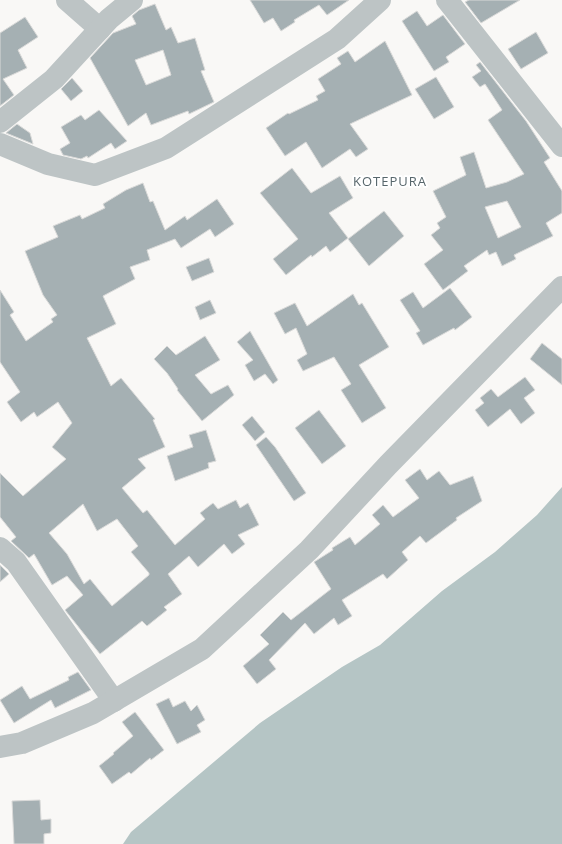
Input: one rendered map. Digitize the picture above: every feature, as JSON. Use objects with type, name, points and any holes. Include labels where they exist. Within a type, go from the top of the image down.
[{"type":"street","points":[[68,0],[100,29]]},
{"type":"street","points":[[0,122],[54,78],[100,29],[132,0]]},
{"type":"street","points":[[0,144],[48,164],[95,175],[159,151],[337,39],[380,0]]},
{"type":"street","points":[[447,0],[562,146]]},
{"type":"street","points":[[0,748],[22,743],[93,713],[202,650],[309,550],[388,464],[562,286]]},
{"type":"street","points":[[0,548],[16,562],[114,701]]},
{"type":"shaded area","points":[[562,487],[562,844],[123,844],[131,832],[260,723],[342,667],[380,645],[442,591],[495,552],[537,515]]},
{"type":"building","points":[[250,0],[349,0],[327,15],[319,5],[294,20],[295,22],[281,31],[273,18],[264,23]]},
{"type":"building","points":[[469,0],[520,0],[481,23],[465,2]]},
{"type":"building","points":[[155,4],[166,30],[171,27],[178,43],[195,38],[205,70],[201,71],[214,102],[189,114],[188,111],[151,125],[146,113],[128,126],[90,58],[113,33],[136,24],[132,16],[139,10]],"holes":[[[163,50],[171,75],[146,85],[135,60]]]},
{"type":"building","points":[[417,11],[427,26],[443,15],[465,44],[446,57],[449,62],[434,71],[402,21]]},
{"type":"building","points":[[25,17],[38,37],[18,50],[27,68],[3,79],[14,95],[0,106],[0,33]]},
{"type":"building","points":[[536,32],[548,53],[521,69],[508,49]]},
{"type":"building","points":[[385,41],[412,95],[350,124],[368,149],[356,157],[350,149],[322,168],[306,142],[285,156],[266,128],[288,113],[289,114],[318,100],[316,96],[325,91],[318,79],[341,64],[337,58],[348,51],[355,62]]},
{"type":"building","points":[[480,62],[526,121],[550,158],[544,162],[562,191],[562,213],[546,223],[553,236],[514,255],[516,259],[502,266],[496,252],[489,255],[487,250],[464,266],[468,271],[443,290],[424,264],[443,250],[431,235],[440,228],[437,223],[446,217],[433,191],[466,175],[460,157],[474,152],[486,188],[507,182],[524,174],[488,120],[502,110],[485,84],[480,87],[472,77],[481,71],[476,65]],"holes":[[[507,201],[521,227],[498,238],[485,207]]]},
{"type":"building","points":[[436,77],[454,107],[434,119],[415,89]]},
{"type":"building","points":[[72,78],[83,91],[71,101],[61,89]]},
{"type":"building","points":[[99,110],[127,141],[115,149],[111,143],[88,158],[87,156],[81,159],[63,155],[60,149],[70,143],[61,127],[81,115],[85,120]]},
{"type":"building","points":[[17,124],[30,133],[33,144],[6,133]]},
{"type":"building","points":[[292,168],[311,193],[340,176],[353,198],[329,213],[348,238],[330,252],[326,246],[312,257],[311,255],[286,275],[273,259],[298,239],[260,193]]},
{"type":"building","points":[[143,183],[150,202],[153,201],[165,230],[185,216],[187,220],[217,199],[234,224],[215,237],[210,229],[181,248],[175,239],[147,250],[150,260],[130,267],[135,279],[103,296],[116,324],[87,338],[111,386],[121,378],[155,419],[153,420],[165,447],[138,459],[146,468],[122,488],[143,513],[147,510],[175,545],[205,519],[200,513],[213,503],[218,509],[236,500],[240,508],[248,503],[259,525],[238,535],[245,544],[232,554],[224,544],[198,567],[189,556],[168,574],[182,594],[164,607],[167,610],[147,626],[142,621],[100,654],[65,610],[83,595],[67,576],[52,585],[34,554],[29,558],[11,541],[16,537],[0,517],[0,473],[23,496],[66,459],[52,447],[72,423],[58,402],[37,417],[34,412],[21,422],[7,402],[20,392],[0,362],[0,290],[14,312],[10,315],[26,341],[53,322],[51,319],[57,315],[43,295],[25,251],[58,237],[53,226],[80,215],[82,219],[105,208],[103,204],[126,190]],"holes":[[[83,504],[97,531],[117,519],[138,546],[131,552],[149,573],[149,575],[112,606],[90,579],[84,584],[67,554],[49,533]]]},
{"type":"building","points":[[384,211],[404,236],[369,266],[348,239]]},
{"type":"building","points":[[209,258],[214,272],[192,281],[186,267]]},
{"type":"building","points":[[450,288],[472,317],[455,330],[454,328],[423,345],[416,333],[420,331],[400,300],[413,292],[423,308]]},
{"type":"building","points":[[353,294],[359,305],[362,303],[389,347],[359,365],[386,408],[362,423],[341,390],[351,384],[334,357],[303,371],[297,360],[307,354],[296,328],[285,334],[274,313],[295,303],[307,326]]},
{"type":"building","points":[[210,300],[216,313],[200,320],[195,307]]},
{"type":"building","points":[[250,331],[278,380],[273,384],[265,374],[254,381],[245,365],[253,360],[237,342]]},
{"type":"building","points":[[205,336],[220,360],[195,375],[211,394],[228,385],[234,395],[202,421],[177,390],[178,389],[167,373],[154,359],[167,346],[176,355]]},
{"type":"building","points":[[542,343],[562,359],[562,385],[530,359]]},
{"type":"building","points":[[525,377],[535,390],[524,398],[535,413],[521,424],[510,409],[488,427],[475,410],[484,403],[480,398],[491,389],[498,397]]},
{"type":"building","points":[[319,410],[346,446],[322,464],[295,428]]},
{"type":"building","points":[[252,416],[265,432],[255,441],[242,425]]},
{"type":"building","points":[[206,430],[216,461],[208,463],[209,468],[175,481],[167,456],[193,447],[189,435]]},
{"type":"building","points":[[266,437],[275,447],[306,493],[294,501],[256,445]]},
{"type":"building","points":[[420,469],[427,480],[439,471],[450,485],[473,476],[482,501],[456,518],[457,520],[426,543],[420,536],[402,552],[408,560],[387,579],[383,574],[342,600],[352,616],[338,625],[334,618],[314,634],[305,623],[269,660],[276,669],[257,684],[243,666],[269,644],[260,635],[283,612],[291,620],[331,589],[314,562],[333,550],[332,548],[350,537],[355,545],[380,524],[372,515],[383,505],[393,517],[419,498],[405,480]]},
{"type":"building","points":[[0,565],[9,574],[0,582]]},
{"type":"building","points":[[78,672],[91,690],[55,708],[51,700],[14,723],[0,700],[22,686],[30,699],[69,680],[68,677]]},
{"type":"building","points":[[169,698],[173,707],[185,701],[191,711],[197,705],[205,720],[197,725],[201,732],[177,744],[156,704]]},
{"type":"building","points":[[135,712],[164,750],[151,760],[150,758],[131,774],[129,772],[112,784],[99,766],[133,736],[122,722]]},
{"type":"building","points":[[40,800],[41,820],[51,819],[51,833],[44,834],[44,844],[14,844],[12,801]]},
{"type":"district","name":"KOTEPURA","points":[[390,181]]}]
